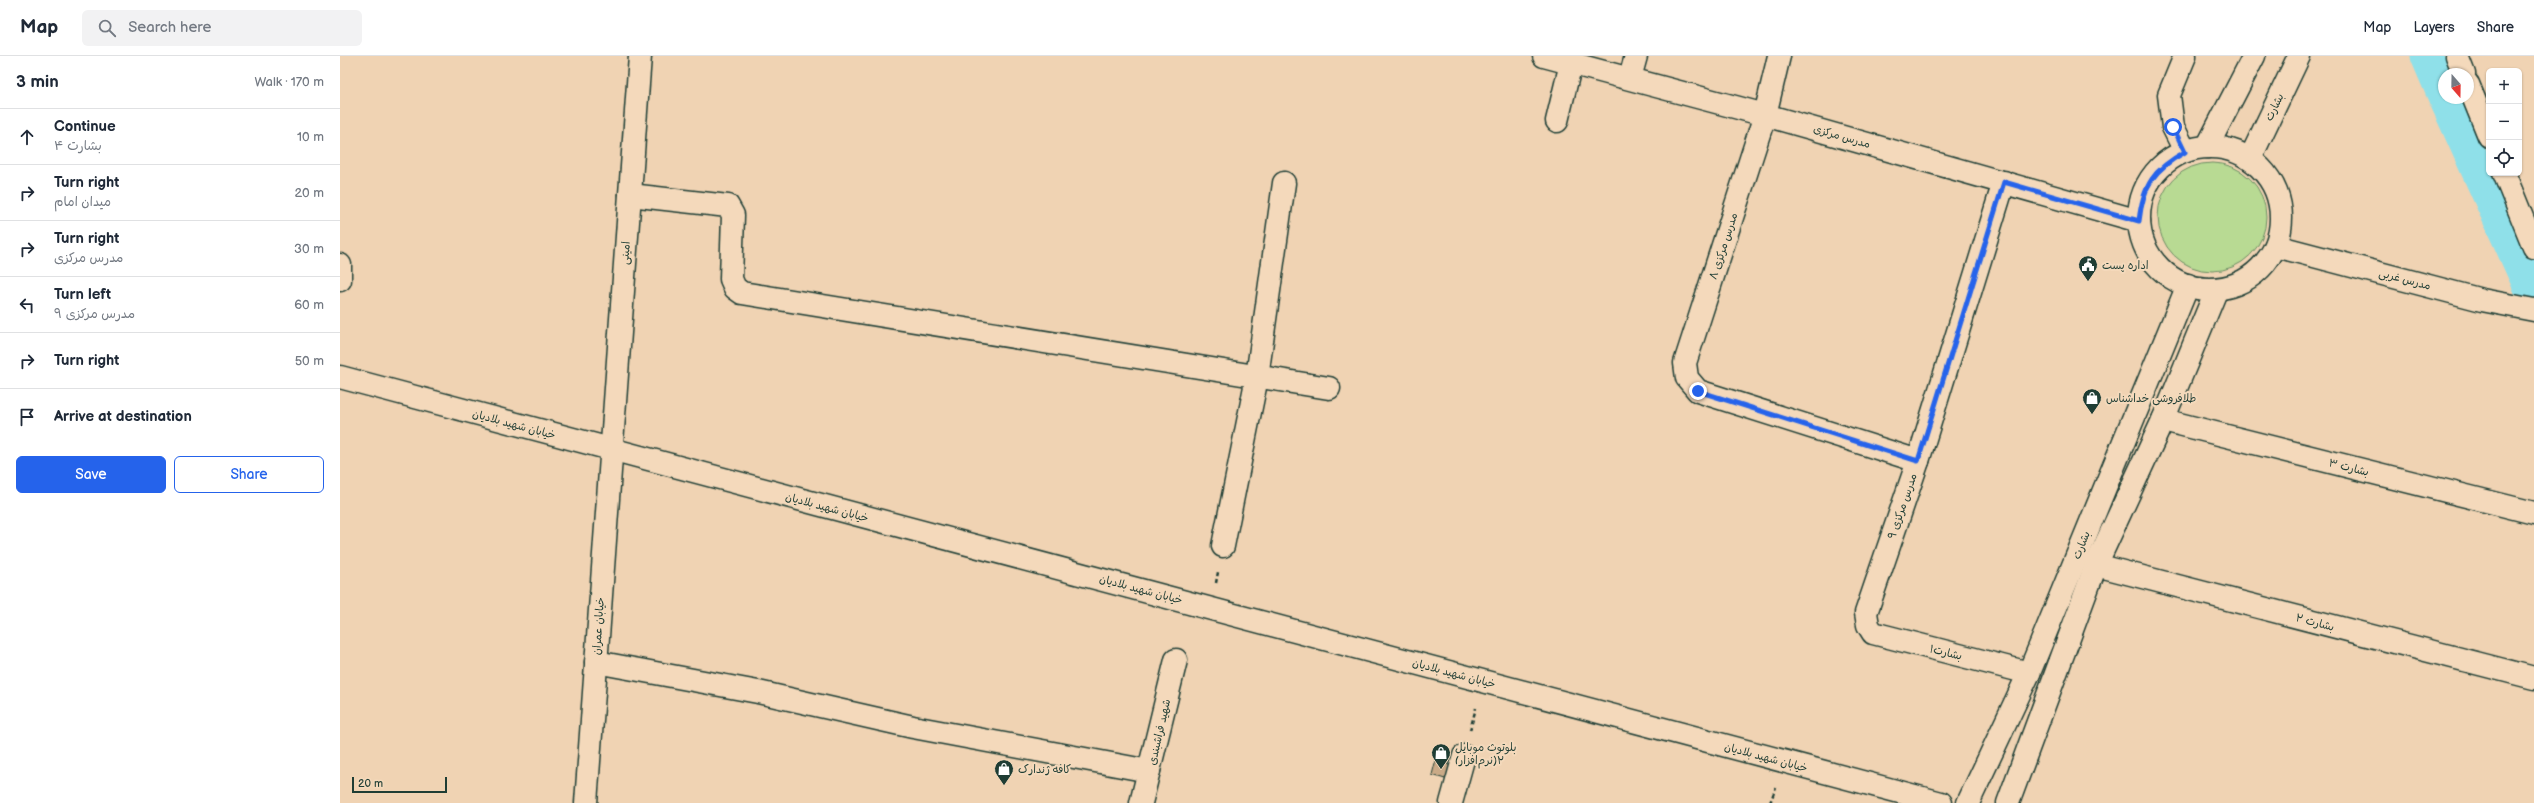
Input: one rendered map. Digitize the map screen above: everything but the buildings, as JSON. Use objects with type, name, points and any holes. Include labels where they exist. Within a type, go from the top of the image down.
[{"type":"street","name":"امینی","points":[[611,450],[640,56]]},
{"type":"street","name":"مدرس مرکزی","points":[[1544,56],[1765,115],[2139,221]]},
{"type":"street","points":[[1630,78],[1636,56]]},
{"type":"street","name":"مدرس مرکزی ۸","points":[[1779,56],[1765,115],[1685,364],[1687,378],[1698,391],[1918,461]]},
{"type":"street","points":[[2185,56],[2169,95],[2173,127],[2185,152]]},
{"type":"street","points":[[2207,147],[2254,56]]},
{"type":"street","name":"بشارت","points":[[2250,159],[2299,56]]},
{"type":"street","points":[[2457,56],[2462,68]]},
{"type":"street","points":[[1557,121],[1570,63]]},
{"type":"street","points":[[2474,99],[2486,129]]},
{"type":"street","points":[[2207,147],[2229,150],[2250,159],[2262,169],[2279,197],[2280,230],[2276,246],[2266,262],[2253,275],[2236,284],[2216,291],[2188,285],[2164,273],[2151,258],[2142,241],[2139,221],[2141,199],[2151,179],[2166,162],[2185,152],[2207,147]]},
{"type":"street","points":[[2505,176],[2534,247]]},
{"type":"street","name":"مدرس مرکزی ۹","points":[[1868,625],[1866,613],[1918,461],[2004,182]]},
{"type":"street","points":[[1223,546],[1257,377],[1284,183]]},
{"type":"street","points":[[630,195],[728,206],[732,215],[731,279],[735,288],[742,293],[1329,388]]},
{"type":"street","name":"مدرس غربی","points":[[2276,246],[2482,300],[2534,310]]},
{"type":"street","points":[[340,265],[340,280]]},
{"type":"street","name":"بشارت","points":[[1968,803],[2029,673],[2188,285]]},
{"type":"street","name":"بشارت","points":[[2008,803],[2096,565],[2163,420],[2216,291]]},
{"type":"street","name":"خیابان شهید بلادیان","points":[[340,377],[611,450],[1211,607],[1941,803]]},
{"type":"street","name":"بشارت ۳","points":[[2163,420],[2534,513]]},
{"type":"street","name":"خیابان عمران","points":[[586,803],[611,450]]},
{"type":"street","name":"بشارت ۲","points":[[2096,565],[2534,678]]},
{"type":"street","name":"بشارت۱","points":[[1868,625],[1873,633],[2029,673]]},
{"type":"street","name":"شهید فراشبندی","points":[[1141,803],[1176,660]]},
{"type":"street","points":[[596,662],[758,692],[913,727],[1149,771]]},
{"type":"street","points":[[1451,803],[1464,756]]},
{"type":"path","points":[[1211,607],[1223,546]]},
{"type":"path","points":[[1464,756],[1483,680]]},
{"type":"green space","points":[[2212,163],[2233,167],[2250,179],[2262,196],[2266,217],[2262,238],[2250,255],[2233,267],[2212,271],[2191,267],[2174,255],[2162,238],[2158,217],[2162,196],[2174,179],[2191,167]]},
{"type":"waterway","points":[[2427,56],[2438,82]]},
{"type":"waterway","points":[[2448,104],[2534,296]]},
{"type":"place","name":"اداره پست","points":[[2088,282]]},
{"type":"place","name":"طلافروشی خداشناس","points":[[2092,415]]},
{"type":"place","name":"بلوتوث موبایل (نرم‌افزار)۲","points":[[1441,770]]},
{"type":"place","name":"کافه ژندارک","points":[[1004,786]]},
{"type":"route","points":[[1698,391],[1918,461],[2004,182],[2139,221],[2141,199],[2151,179],[2166,162],[2185,152],[2173,127]]}]
